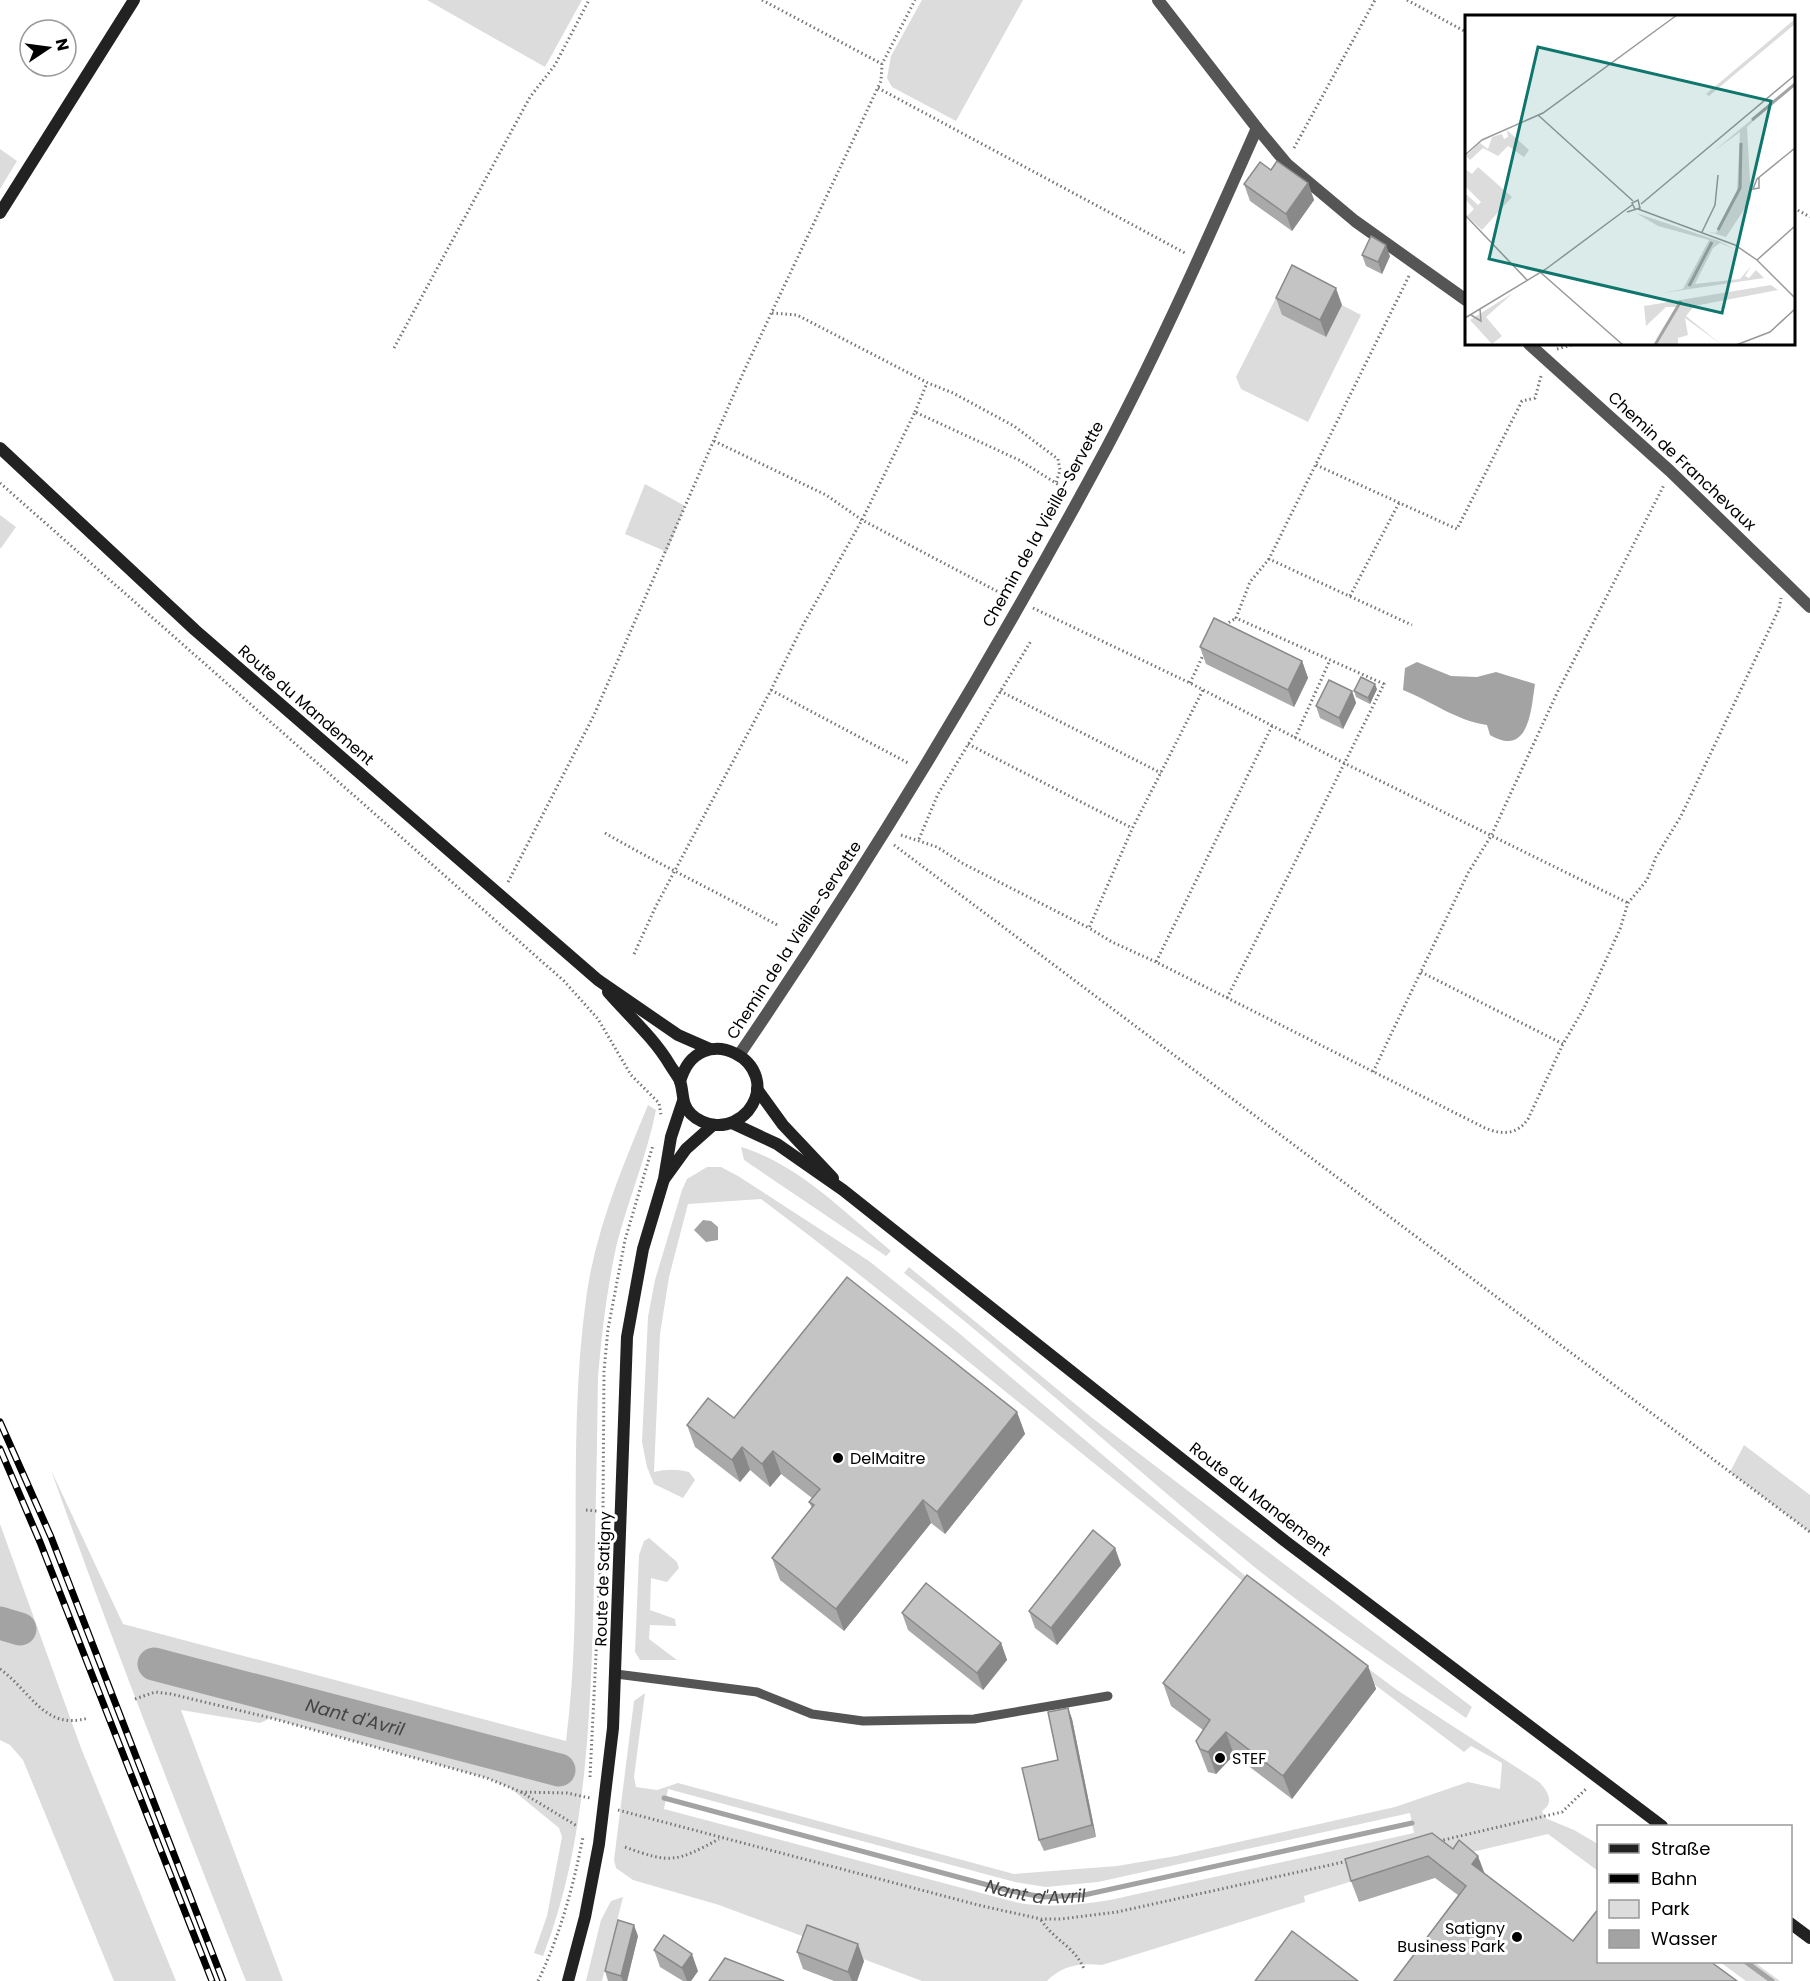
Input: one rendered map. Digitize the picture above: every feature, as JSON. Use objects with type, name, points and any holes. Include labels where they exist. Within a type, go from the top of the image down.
[{"type":"main road","points":[[0,213],[134,0]]},
{"type":"main road","name":"Route du Mandement","points":[[0,448],[195,630],[598,980],[670,1030],[710,1049]]},
{"type":"main road","name":"Route du Mandement","points":[[598,980],[657,1046],[680,1082]]},
{"type":"main road","points":[[710,1049],[726,1049],[739,1055],[751,1067],[756,1089],[749,1110],[732,1123],[713,1125],[698,1119],[683,1101],[680,1082],[690,1061],[710,1049]]},
{"type":"main road","name":"Route du Mandement","points":[[756,1089],[783,1125],[843,1190]]},
{"type":"main road","name":"Route de Satigny","points":[[568,1981],[585,1917],[605,1805],[616,1674],[627,1336],[643,1249],[664,1179],[672,1137],[683,1101]]},
{"type":"main road","name":"Route du Mandement","points":[[732,1123],[777,1144],[843,1190],[1285,1541],[1659,1825]]},
{"type":"main road","name":"Route de Satigny","points":[[664,1179],[687,1149],[713,1125]]},
{"type":"main road","points":[[1792,1924],[1810,1938]]},
{"type":"street","points":[[1158,0],[1257,128],[1296,171],[1355,221],[1465,299]]},
{"type":"street","name":"Chemin de la Vieille-Servette","points":[[739,1055],[814,944],[921,770],[1108,445],[1197,260],[1257,128]]},
{"type":"street","name":"Chemin de Franchevaux","points":[[1530,345],[1670,471],[1810,607]]},
{"type":"lane","points":[[616,1674],[758,1692],[812,1714],[863,1721],[974,1719],[1108,1696]]},
{"type":"path","points":[[394,348],[530,97],[555,65],[589,0]]},
{"type":"path","points":[[762,0],[882,64]]},
{"type":"path","points":[[500,895],[515,872],[594,715],[771,313],[878,88],[881,81],[882,64],[915,0]]},
{"type":"path","points":[[1299,138],[1375,0]]},
{"type":"path","points":[[1407,0],[1465,31]]},
{"type":"path","points":[[878,88],[1197,260]]},
{"type":"path","points":[[1795,209],[1810,217]]},
{"type":"path","points":[[1219,628],[1236,618],[1250,582],[1269,559],[1416,264]]},
{"type":"path","points":[[771,313],[797,315],[1014,426],[1054,453],[1060,465],[1056,483],[1019,460],[915,412]]},
{"type":"path","points":[[1316,465],[1457,529],[1522,401],[1534,398],[1547,358]]},
{"type":"path","points":[[634,954],[803,625],[862,520],[928,383]]},
{"type":"path","points":[[714,441],[826,495],[862,520],[1019,603],[1045,613],[1190,683],[1346,764],[1628,903]]},
{"type":"path","points":[[1373,1072],[1468,873],[1491,836],[1558,691],[1578,658],[1670,471]]},
{"type":"path","points":[[0,483],[564,981],[598,1019],[631,1075],[659,1103],[660,1118]]},
{"type":"path","points":[[1350,596],[1399,503]]},
{"type":"path","points":[[1269,559],[1412,626]]},
{"type":"path","points":[[883,831],[919,839],[1112,942],[1485,1128],[1502,1133],[1517,1130],[1528,1119],[1563,1044],[1584,1008],[1620,929],[1628,903],[1647,880],[1656,857],[1681,816],[1779,609],[1781,586],[1777,573]]},
{"type":"path","points":[[1227,998],[1384,684],[1236,618]]},
{"type":"path","points":[[1190,683],[1210,640]]},
{"type":"path","points":[[919,839],[938,794],[1030,641]]},
{"type":"path","points":[[1295,738],[1330,660]]},
{"type":"path","points":[[771,690],[921,770]]},
{"type":"path","points":[[1089,928],[1132,829],[1203,690]]},
{"type":"path","points":[[1000,691],[1161,773]]},
{"type":"path","points":[[1156,962],[1272,726]]},
{"type":"path","points":[[968,744],[1132,829]]},
{"type":"path","points":[[883,831],[1810,1532]]},
{"type":"path","points":[[605,833],[657,863],[676,870],[779,926]]},
{"type":"path","points":[[1421,972],[1563,1044]]},
{"type":"path","points":[[590,1782],[603,1523],[604,1371],[608,1329],[625,1240],[655,1136]]},
{"type":"path","points":[[0,1669],[51,1716],[75,1722],[88,1718]]},
{"type":"path","points":[[135,1699],[155,1692],[171,1694],[455,1768],[521,1792],[577,1826]]},
{"type":"path","points":[[1438,1841],[1545,1818],[1562,1812],[1570,1807],[1596,1777]]},
{"type":"path","points":[[587,1807],[589,1789]]},
{"type":"path","points":[[521,1792],[567,1793],[588,1797]]},
{"type":"path","points":[[605,1805],[721,1838],[1041,1919],[1061,1919],[1117,1912],[1358,1858]]},
{"type":"path","points":[[538,1981],[563,1922],[575,1881],[585,1827]]},
{"type":"path","points":[[625,1847],[667,1860],[694,1852],[721,1838]]},
{"type":"path","points":[[1041,1919],[1051,1935],[1079,1956],[1084,1969]]},
{"type":"green space","points":[[427,0],[582,0],[545,67]]},
{"type":"green space","points":[[922,0],[1023,0],[956,121],[892,87],[887,78],[891,56]]},
{"type":"green space","points":[[0,149],[17,161],[0,189]]},
{"type":"green space","points":[[1285,280],[1282,315],[1326,337],[1342,305],[1361,315],[1308,422],[1241,389],[1236,377]]},
{"type":"green space","points":[[645,484],[685,506],[667,552],[625,534]]},
{"type":"green space","points":[[0,515],[16,527],[1,548],[0,548]]},
{"type":"green space","points":[[648,1105],[656,1110],[617,1243],[605,1309],[598,1376],[593,1626],[582,1793],[568,1875],[543,1956],[534,1953],[547,1916],[562,1837],[559,1828],[509,1787],[487,1778],[271,1718],[260,1723],[181,1710],[283,1981],[246,1981],[122,1662],[51,1470],[123,1624],[566,1741],[574,1631],[577,1409],[586,1299],[603,1224],[619,1176]],"holes":[[[152,1651],[563,1762],[559,1779],[563,1782],[159,1674]]]},
{"type":"green space","points":[[741,1147],[782,1165],[801,1177],[891,1251],[886,1256],[744,1160]]},
{"type":"green space","points":[[707,1167],[721,1167],[738,1176],[869,1261],[960,1334],[1269,1596],[1266,1599],[1203,1550],[889,1298],[761,1199],[688,1204],[669,1277],[660,1334],[654,1472],[684,1471],[689,1472],[695,1480],[683,1498],[654,1484],[647,1467],[642,1442],[648,1317],[655,1280],[682,1190],[687,1179]]},
{"type":"green space","points":[[909,1267],[1091,1417],[1472,1707],[1466,1718],[1331,1624],[1252,1565],[992,1344],[904,1273]]},
{"type":"green space","points":[[1744,1445],[1810,1495],[1810,1532],[1730,1472]]},
{"type":"green space","points":[[0,1524],[81,1748],[176,1981],[114,1981],[23,1760],[10,1745],[0,1740],[0,1634],[25,1641],[17,1618],[0,1613]]},
{"type":"green space","points":[[649,1538],[677,1562],[679,1568],[667,1582],[651,1578],[650,1610],[675,1619],[676,1626],[650,1625],[649,1639],[677,1660],[640,1660],[635,1652],[639,1555],[644,1541]]},
{"type":"green space","points":[[1294,1613],[1397,1690],[1539,1782],[1549,1797],[1546,1808],[1542,1811],[1545,1818],[1574,1830],[1597,1843],[1597,1870],[1548,1834],[1468,1853],[1443,1853],[1304,1896],[1305,1902],[1102,1965],[1086,1964],[1066,1968],[1047,1981],[922,1981],[719,1905],[633,1880],[616,1868],[614,1860],[634,1701],[645,1693],[634,1777],[636,1787],[657,1790],[678,1783],[1014,1874],[1117,1866],[1176,1856],[1395,1807],[1468,1782],[1500,1789],[1502,1763],[1471,1746],[1464,1752],[1289,1620]],"holes":[[[668,1789],[1015,1882],[1046,1887],[1098,1882],[1410,1813],[1414,1833],[1110,1900],[1054,1906],[1019,1903],[664,1809]]]},
{"type":"green space","points":[[623,1897],[602,1981],[586,1981],[601,1920],[611,1901]]},
{"type":"green space","points":[[1721,1963],[1755,1963],[1780,1981],[1746,1981]]},
{"type":"water","points":[[1417,662],[1451,676],[1477,677],[1496,672],[1535,684],[1526,728],[1520,736],[1513,740],[1503,740],[1490,735],[1487,725],[1455,715],[1403,690],[1405,668]]},
{"type":"water","points":[[703,1220],[711,1221],[718,1227],[718,1240],[706,1242],[694,1230]]},
{"type":"building","points":[[1277,161],[1308,183],[1286,214],[1244,184],[1260,162],[1271,170]]},
{"type":"building","points":[[1371,236],[1386,245],[1378,262],[1362,255]]},
{"type":"building","points":[[1292,265],[1336,288],[1320,320],[1276,298]]},
{"type":"building","points":[[1214,618],[1302,661],[1288,690],[1200,647]]},
{"type":"building","points":[[1361,677],[1375,684],[1368,698],[1354,691]]},
{"type":"building","points":[[1329,680],[1352,691],[1339,718],[1316,706]]},
{"type":"building","points":[[847,1277],[1017,1412],[937,1512],[923,1500],[836,1609],[772,1558],[814,1505],[809,1502],[820,1489],[773,1451],[762,1464],[742,1447],[732,1460],[687,1425],[708,1398],[734,1418]]},
{"type":"building","points":[[1093,1530],[1115,1548],[1051,1628],[1029,1611]]},
{"type":"building","points":[[1247,1575],[1368,1666],[1283,1776],[1226,1732],[1208,1752],[1200,1749],[1196,1741],[1210,1720],[1163,1683]]},
{"type":"building","points":[[926,1583],[1001,1643],[977,1673],[902,1613]]},
{"type":"building","points":[[1068,1708],[1092,1825],[1039,1840],[1022,1768],[1058,1760],[1048,1712]]},
{"type":"building","points":[[1432,1833],[1453,1849],[1459,1840],[1478,1856],[1472,1864],[1573,1941],[1597,1911],[1597,1963],[1712,1963],[1737,1981],[1394,1981],[1466,1886],[1428,1856],[1351,1881],[1345,1859]]},
{"type":"building","points":[[618,1920],[634,1925],[621,1976],[605,1971]]},
{"type":"building","points":[[807,1925],[858,1944],[848,1972],[797,1952]]},
{"type":"building","points":[[1292,1931],[1358,1981],[1255,1981]]},
{"type":"building","points":[[664,1935],[692,1954],[682,1968],[654,1950]]},
{"type":"building","points":[[725,1958],[784,1981],[709,1981]]},
{"type":"waterway","name":"Nant d'Avril","points":[[0,1623],[20,1629]]},
{"type":"waterway","name":"Nant d'Avril","points":[[154,1664],[559,1770]]},
{"type":"waterway","name":"Nant d'Avril","points":[[664,1798],[1010,1891],[1043,1897],[1084,1895],[1412,1823]]},
{"type":"waterway","points":[[1747,1963],[1772,1981]]},
{"type":"railway","points":[[0,1422],[51,1537],[223,1981]]},
{"type":"railway","points":[[0,1449],[40,1542],[212,1981]]},
{"type":"place","name":"DelMaitre","points":[[838,1458]]},
{"type":"place","name":"STEF","points":[[1220,1758]]},
{"type":"place","name":"Satigny Business Park","points":[[1517,1937]]}]
